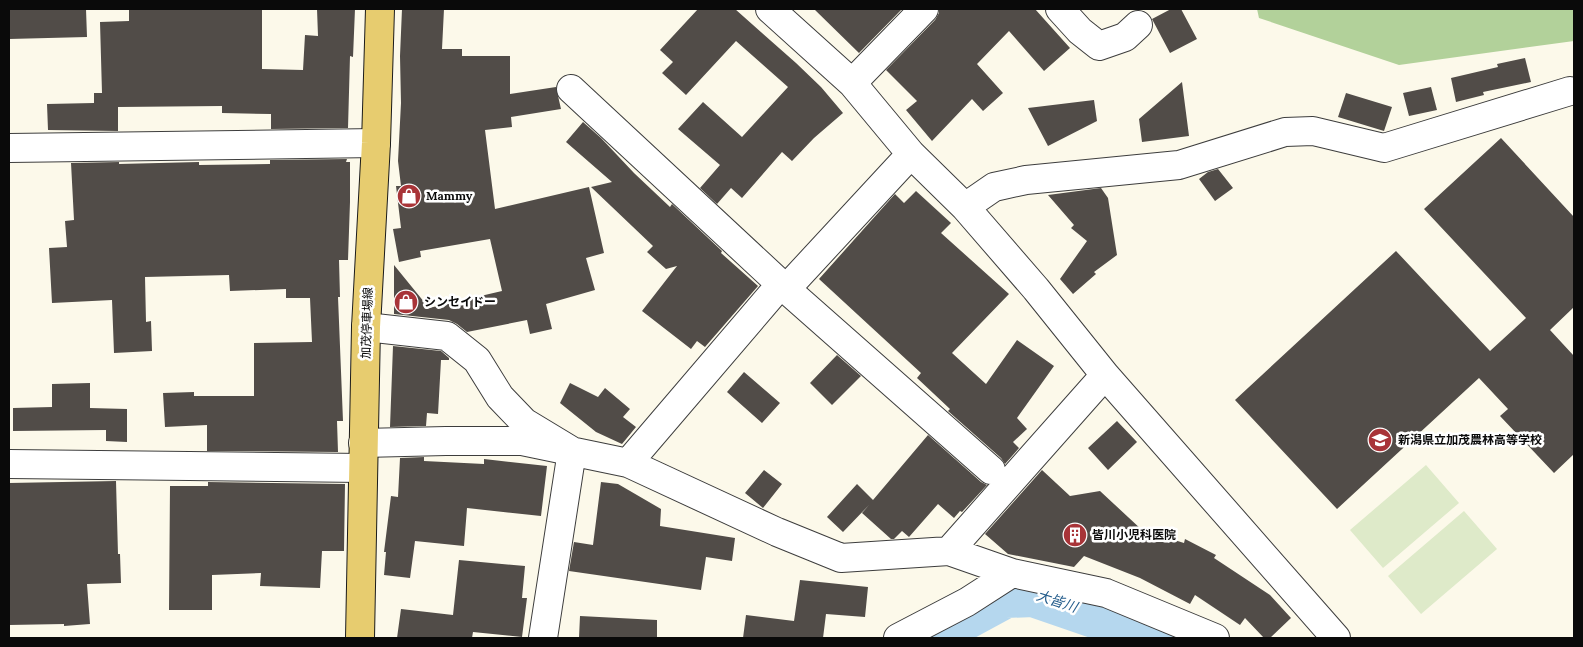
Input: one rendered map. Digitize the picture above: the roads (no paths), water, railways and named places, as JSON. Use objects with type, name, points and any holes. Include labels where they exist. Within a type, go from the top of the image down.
[{"type":"main road","name":"加茂停車場線","points":[[360,638],[366,327],[376,143],[380,9]]},
{"type":"street","points":[[770,9],[852,83],[911,154],[965,207],[1105,375],[1336,638]]},
{"type":"street","points":[[852,83],[924,9]]},
{"type":"street","points":[[1060,9],[1080,31],[1099,46],[1125,37],[1138,26]]},
{"type":"street","points":[[571,89],[783,286],[991,470]]},
{"type":"street","points":[[965,207],[994,187],[1026,180],[1179,165],[1285,132],[1312,131],[1384,148],[1570,90]]},
{"type":"street","points":[[9,148],[376,143]]},
{"type":"street","points":[[628,463],[783,286],[911,154]]},
{"type":"street","points":[[366,327],[447,336],[477,360],[500,397],[524,422],[572,451]]},
{"type":"street","points":[[949,551],[1105,375]]},
{"type":"street","points":[[9,464],[363,456],[446,441],[522,442],[628,463],[777,532],[842,558],[949,551],[1012,573],[1106,593],[1215,638]]},
{"type":"street","points":[[543,638],[572,451]]},
{"type":"street","points":[[898,638],[967,602],[1012,573]]},
{"type":"waterway","name":"大皆川","points":[[946,625],[1005,593],[1034,592],[1167,638]]},
{"type":"place","name":"Mammy","points":[[409,196]]},
{"type":"place","name":"シンセイドー","points":[[406,302]]},
{"type":"place","name":"新潟県立加茂農林高等学校","points":[[1380,440]]},
{"type":"place","name":"皆川小児科医院","points":[[1075,535]]}]
